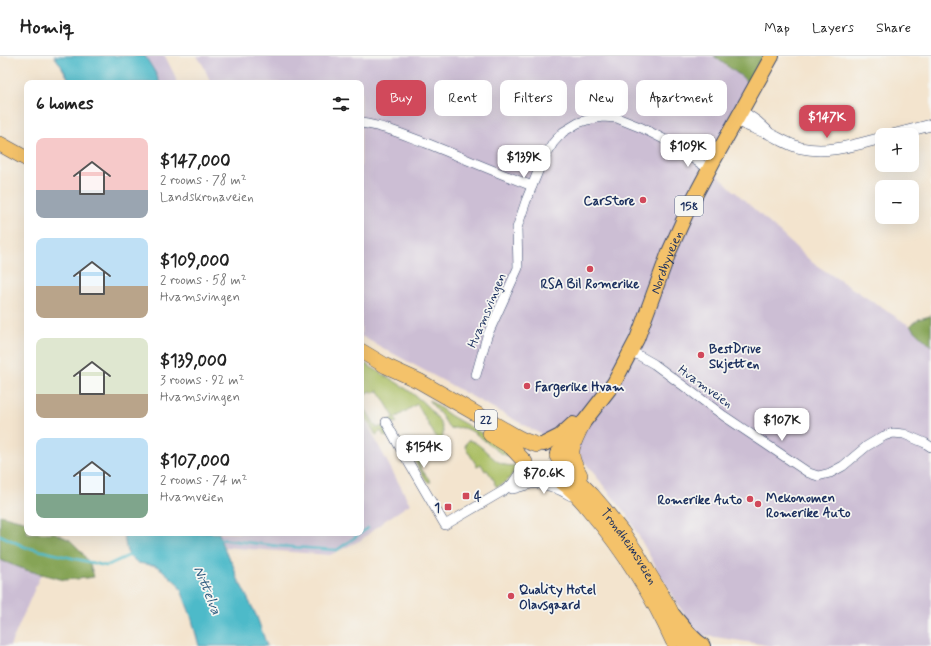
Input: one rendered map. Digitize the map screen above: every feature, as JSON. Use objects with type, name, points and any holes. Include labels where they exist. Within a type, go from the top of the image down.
[{"type":"highway","points":[[0,144],[24,157]]},
{"type":"highway","points":[[0,155],[24,167]]},
{"type":"highway","name":"22","points":[[364,353],[386,366],[435,401],[507,444],[514,450],[529,470],[540,474]]},
{"type":"highway","name":"22","points":[[386,366],[419,381],[517,438],[550,446],[557,455]]},
{"type":"highway","name":"22","points":[[583,423],[571,453],[588,500]]},
{"type":"highway","points":[[525,463],[528,453],[532,448],[540,444]]},
{"type":"highway","points":[[540,474],[547,472],[553,467],[557,460],[557,455]]},
{"type":"highway","name":"Trondheimsveien","points":[[557,455],[572,475],[649,595],[658,610],[675,646]]},
{"type":"highway","name":"Trondheimsveien","points":[[540,474],[561,482],[572,491],[588,500],[614,521],[636,552],[662,595],[673,616],[679,634],[686,646]]},
{"type":"highway","name":"22","points":[[658,610],[659,625],[667,646]]},
{"type":"highway","points":[[673,616],[689,635],[702,646]]},
{"type":"main road","name":"Nordbyveien","points":[[557,455],[614,383],[624,365],[690,205],[738,115],[772,56]]},
{"type":"main road","name":"Nordbyveien","points":[[540,444],[555,439],[565,433],[624,365]]},
{"type":"street","points":[[738,115],[757,122],[770,134],[801,148],[835,150],[875,140]]},
{"type":"street","name":"Hvamsvingen","points":[[476,375],[487,336],[518,268],[517,228],[532,186],[541,164],[553,143],[563,132],[578,123],[587,120],[602,117],[617,118],[642,128],[681,148],[699,153],[711,165]]},
{"type":"street","points":[[364,123],[381,126],[396,131],[532,186]]},
{"type":"street","points":[[919,128],[931,125]]},
{"type":"street","name":"Hvamveien","points":[[631,351],[654,364],[724,416],[809,473],[818,476],[830,473],[843,466],[867,446],[884,436],[893,433],[904,434],[931,447]]},
{"type":"street","points":[[386,422],[445,525],[503,491],[512,484],[540,474]]},
{"type":"street","points":[[391,431],[400,426]]},
{"type":"street","points":[[403,453],[412,448]]},
{"type":"street","points":[[512,484],[525,463]]},
{"type":"street","points":[[503,491],[533,484],[543,484],[588,500]]},
{"type":"shaded area","points":[[145,56],[165,56],[176,80],[159,80]]},
{"type":"shaded area","points":[[197,56],[714,56],[727,67],[740,74],[750,84],[708,165],[813,263],[910,326],[931,346],[931,646],[769,646],[696,634],[662,578],[627,515],[579,455],[364,338],[364,80],[210,80]]},
{"type":"shaded area","points":[[364,419],[410,504],[384,521],[361,540],[330,555],[225,547],[220,536],[364,536]]},
{"type":"shaded area","points":[[0,560],[41,574],[10,646],[0,646]]},
{"type":"green space","points":[[714,56],[765,56],[758,65],[750,84]]},
{"type":"green space","points":[[931,316],[931,346],[910,326],[919,319]]},
{"type":"green space","points":[[364,363],[413,394],[430,409],[437,418],[443,432],[442,439],[419,460],[421,468],[431,482],[426,480],[410,453],[413,452],[416,457],[438,441],[417,404],[395,418],[397,422],[390,422],[389,420],[394,417],[378,390],[373,393],[371,391],[364,395]]},
{"type":"green space","points":[[429,400],[451,416],[490,438],[512,457],[499,452],[469,430],[463,428],[450,429]]},
{"type":"green space","points":[[364,407],[377,428],[382,426],[389,437],[384,436],[381,431],[376,435],[364,415]]},
{"type":"green space","points":[[469,440],[479,445],[504,465],[515,465],[513,473],[509,479],[497,487],[487,470],[485,471],[481,464],[477,466],[465,447]]},
{"type":"green space","points":[[0,515],[24,521],[24,536],[61,536],[70,540],[81,551],[90,565],[94,577],[64,580],[26,570],[0,560]]},
{"type":"water","points":[[54,56],[145,56],[159,80],[69,80]]},
{"type":"water","name":"Nittelva","points":[[124,536],[220,536],[237,577],[257,617],[267,646],[199,646],[191,616],[177,583],[156,566],[138,563],[127,552]]},
{"type":"waterway","points":[[364,531],[368,528]]},
{"type":"waterway","points":[[0,535],[25,547],[106,566],[130,555]]},
{"type":"waterway","points":[[218,541],[220,539],[278,546],[337,550],[357,536]]},
{"type":"place","name":"CarStore","points":[[643,200]]},
{"type":"place","name":"RSA Bil Romerike","points":[[590,269]]},
{"type":"place","name":"BestDrive Skjetten","points":[[701,355]]},
{"type":"place","name":"Fargerike Hvam","points":[[527,386]]},
{"type":"place","name":"4","points":[[466,496]]},
{"type":"place","name":"Romerike Auto","points":[[750,499]]},
{"type":"place","name":"Mekonomen Romerike Auto","points":[[758,504]]},
{"type":"place","name":"1","points":[[448,507]]},
{"type":"place","name":"Quality Hotel Olavsgaard","points":[[511,596]]}]
